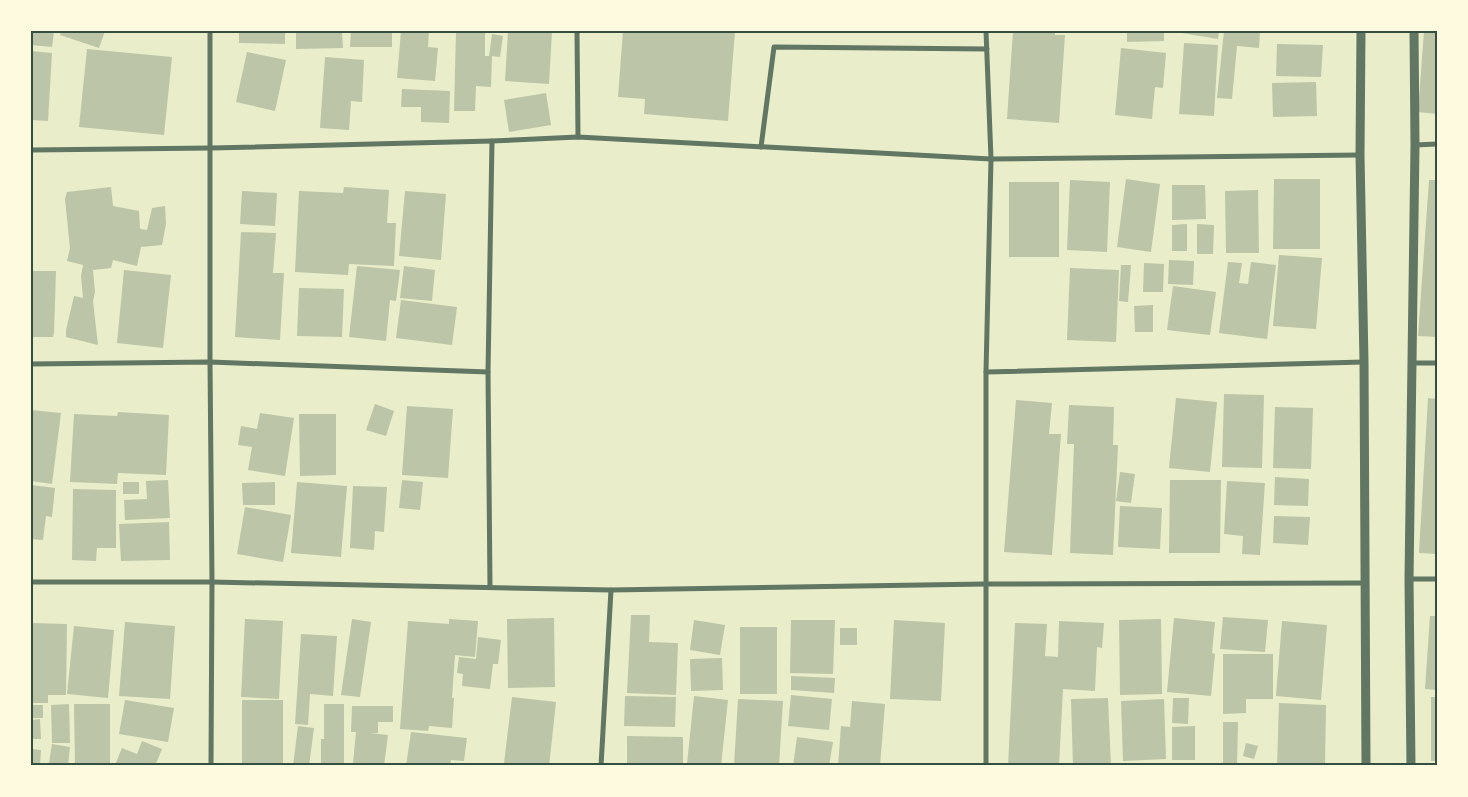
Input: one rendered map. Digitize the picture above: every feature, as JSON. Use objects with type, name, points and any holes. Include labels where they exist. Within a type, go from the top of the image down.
[{"type":"street","points":[[210,31],[211,766]]},
{"type":"street","points":[[577,31],[578,137]]},
{"type":"street","points":[[986,31],[991,159],[986,372],[986,766]]},
{"type":"street","points":[[1361,31],[1360,155],[1364,362],[1366,766]]},
{"type":"street","points":[[1411,766],[1409,579],[1415,145],[1414,31]]},
{"type":"street","points":[[761,147],[774,47],[987,49]]},
{"type":"street","points":[[31,150],[211,148],[578,137],[991,159],[1360,155]]},
{"type":"street","points":[[490,587],[488,372],[492,141]]},
{"type":"street","points":[[1415,145],[1437,144]]},
{"type":"street","points":[[31,364],[210,362],[488,372]]},
{"type":"street","points":[[986,372],[1364,362]]},
{"type":"street","points":[[1412,363],[1437,363]]},
{"type":"street","points":[[1409,579],[1437,579]]},
{"type":"street","points":[[31,582],[212,582],[611,590],[985,584],[1364,583]]},
{"type":"street","points":[[601,766],[611,590]]},
{"type":"building","points":[[31,31],[54,31],[52,47],[31,45]]},
{"type":"building","points":[[61,31],[105,31],[99,48],[60,35]]},
{"type":"building","points":[[239,31],[285,31],[285,44],[239,43]]},
{"type":"building","points":[[296,31],[342,31],[343,48],[296,49]]},
{"type":"building","points":[[351,31],[392,31],[392,47],[350,47]]},
{"type":"building","points":[[401,31],[429,31],[428,47],[438,48],[435,81],[397,78]]},
{"type":"building","points":[[456,31],[485,31],[485,56],[489,56],[492,34],[503,36],[500,57],[492,56],[491,87],[476,86],[475,111],[454,111]]},
{"type":"building","points":[[508,31],[552,31],[549,84],[505,81]]},
{"type":"building","points":[[623,31],[735,31],[728,121],[644,114],[645,99],[618,97]]},
{"type":"building","points":[[1013,31],[1055,31],[1055,35],[1065,35],[1059,123],[1007,119]]},
{"type":"building","points":[[1127,31],[1164,31],[1164,41],[1127,42]]},
{"type":"building","points":[[1176,31],[1219,31],[1218,39]]},
{"type":"building","points":[[1224,31],[1260,31],[1259,48],[1237,46],[1232,99],[1217,98]]},
{"type":"building","points":[[1424,31],[1437,31],[1437,114],[1418,112]]},
{"type":"building","points":[[1184,43],[1218,45],[1214,116],[1179,114]]},
{"type":"building","points":[[1277,44],[1323,45],[1321,77],[1276,76]]},
{"type":"building","points":[[1121,48],[1166,53],[1163,88],[1155,87],[1152,119],[1115,115]]},
{"type":"building","points":[[87,49],[172,57],[164,135],[79,127]]},
{"type":"building","points":[[31,51],[52,53],[48,121],[31,120]]},
{"type":"building","points":[[247,52],[286,60],[275,111],[236,102]]},
{"type":"building","points":[[325,57],[364,60],[362,102],[351,101],[349,130],[320,128]]},
{"type":"building","points":[[1316,82],[1317,116],[1273,117],[1272,83]]},
{"type":"building","points":[[402,89],[450,91],[449,123],[421,122],[421,107],[401,107]]},
{"type":"building","points":[[546,93],[551,125],[509,132],[504,100]]},
{"type":"building","points":[[1126,179],[1160,184],[1151,252],[1117,247]]},
{"type":"building","points":[[1274,179],[1320,179],[1320,249],[1273,249]]},
{"type":"building","points":[[1070,180],[1110,182],[1107,252],[1067,250]]},
{"type":"building","points":[[1429,180],[1437,180],[1437,337],[1418,336]]},
{"type":"building","points":[[1009,182],[1059,182],[1059,257],[1009,257]]},
{"type":"building","points":[[1172,185],[1205,185],[1206,219],[1172,220]]},
{"type":"building","points":[[111,187],[113,206],[139,211],[140,229],[147,230],[152,208],[165,206],[166,224],[162,245],[141,247],[137,266],[113,260],[111,268],[93,270],[95,292],[93,301],[98,345],[66,337],[74,296],[83,298],[81,276],[83,265],[67,261],[70,248],[65,199],[67,192]]},
{"type":"building","points":[[344,187],[389,190],[387,223],[396,223],[394,266],[349,264],[348,275],[295,272],[299,191],[343,193]]},
{"type":"building","points":[[1258,190],[1259,253],[1226,253],[1225,191]]},
{"type":"building","points":[[242,191],[277,193],[275,226],[240,224]]},
{"type":"building","points":[[405,191],[446,194],[441,260],[399,256]]},
{"type":"building","points":[[1187,224],[1187,251],[1172,251],[1172,225]]},
{"type":"building","points":[[1197,224],[1214,225],[1213,254],[1197,254]]},
{"type":"building","points":[[241,232],[276,233],[273,273],[284,273],[280,340],[235,337]]},
{"type":"building","points":[[1279,255],[1322,258],[1316,329],[1273,326]]},
{"type":"building","points":[[1169,260],[1194,261],[1193,285],[1168,284]]},
{"type":"building","points":[[1228,262],[1242,263],[1239,283],[1248,284],[1251,262],[1276,265],[1267,339],[1219,333]]},
{"type":"building","points":[[1144,263],[1164,264],[1163,292],[1143,292]]},
{"type":"building","points":[[1121,265],[1131,265],[1128,302],[1119,301]]},
{"type":"building","points":[[357,266],[400,270],[396,301],[390,300],[386,341],[349,337]]},
{"type":"building","points":[[404,266],[435,270],[432,301],[400,298]]},
{"type":"building","points":[[1070,268],[1119,270],[1116,342],[1067,340]]},
{"type":"building","points":[[124,270],[171,275],[163,348],[117,343]]},
{"type":"building","points":[[31,271],[56,271],[53,337],[31,337]]},
{"type":"building","points":[[1173,286],[1216,292],[1210,335],[1167,330]]},
{"type":"building","points":[[299,288],[344,289],[342,337],[297,336]]},
{"type":"building","points":[[401,300],[457,307],[452,345],[396,338]]},
{"type":"building","points":[[1153,305],[1153,332],[1135,332],[1134,306]]},
{"type":"building","points":[[1224,394],[1264,395],[1262,468],[1222,467]]},
{"type":"building","points":[[1176,398],[1217,402],[1210,472],[1169,468]]},
{"type":"building","points":[[1428,398],[1437,399],[1437,554],[1419,553]]},
{"type":"building","points":[[1016,400],[1052,403],[1049,434],[1061,434],[1052,555],[1004,552]]},
{"type":"building","points":[[375,404],[394,411],[386,436],[366,430]]},
{"type":"building","points":[[1069,405],[1114,407],[1113,445],[1118,445],[1113,555],[1070,553],[1074,444],[1067,444]]},
{"type":"building","points":[[407,406],[453,409],[448,478],[402,475]]},
{"type":"building","points":[[1275,407],[1313,408],[1311,469],[1273,468]]},
{"type":"building","points":[[31,410],[61,413],[52,484],[31,481]]},
{"type":"building","points":[[118,412],[169,415],[166,475],[118,473],[117,484],[70,482],[74,414],[117,416]]},
{"type":"building","points":[[260,413],[294,418],[285,476],[248,470],[252,447],[238,445],[241,426],[257,429]]},
{"type":"building","points":[[299,414],[336,414],[336,475],[300,476]]},
{"type":"building","points":[[1120,472],[1135,474],[1131,503],[1116,501]]},
{"type":"building","points":[[1275,477],[1309,479],[1308,506],[1274,505]]},
{"type":"building","points":[[168,480],[170,518],[125,520],[124,500],[147,499],[146,481]]},
{"type":"building","points":[[402,480],[423,482],[420,510],[399,508]]},
{"type":"building","points":[[1170,480],[1221,480],[1220,553],[1169,553]]},
{"type":"building","points":[[1227,481],[1265,483],[1260,555],[1242,554],[1243,536],[1224,534]]},
{"type":"building","points":[[123,482],[139,482],[139,494],[123,494]]},
{"type":"building","points":[[275,482],[275,505],[243,505],[242,483]]},
{"type":"building","points":[[297,482],[347,486],[341,557],[291,553]]},
{"type":"building","points":[[31,485],[55,488],[52,517],[46,516],[43,540],[31,539]]},
{"type":"building","points":[[353,486],[387,487],[384,532],[375,531],[374,550],[350,548]]},
{"type":"building","points":[[73,489],[116,490],[116,548],[97,548],[96,561],[72,560]]},
{"type":"building","points":[[1120,506],[1162,508],[1160,549],[1118,547]]},
{"type":"building","points":[[245,507],[291,515],[283,562],[237,554]]},
{"type":"building","points":[[1274,516],[1310,517],[1308,545],[1273,543]]},
{"type":"building","points":[[169,522],[170,560],[121,561],[119,524]]},
{"type":"building","points":[[631,615],[650,615],[649,642],[678,643],[676,695],[627,693]]},
{"type":"building","points":[[1430,616],[1437,616],[1437,690],[1425,689]]},
{"type":"building","points":[[1223,617],[1268,620],[1265,652],[1220,649]]},
{"type":"building","points":[[554,618],[555,687],[508,688],[507,619]]},
{"type":"building","points":[[1174,618],[1215,622],[1212,653],[1215,654],[1211,696],[1167,692]]},
{"type":"building","points":[[245,619],[283,621],[279,699],[241,697]]},
{"type":"building","points":[[352,619],[371,622],[360,697],[341,695]]},
{"type":"building","points":[[449,619],[478,621],[475,657],[455,655],[452,728],[429,726],[428,731],[400,729],[408,621],[449,624]]},
{"type":"building","points":[[1161,619],[1162,694],[1120,695],[1119,620]]},
{"type":"building","points":[[694,620],[725,625],[720,655],[690,650]]},
{"type":"building","points":[[791,620],[835,620],[833,674],[790,673]]},
{"type":"building","points":[[894,620],[945,623],[941,701],[890,699]]},
{"type":"building","points":[[1059,621],[1104,623],[1102,648],[1097,647],[1095,691],[1063,689],[1059,766],[1008,766],[1015,623],[1047,624],[1045,656],[1058,657]]},
{"type":"building","points":[[1282,621],[1327,625],[1321,700],[1276,696]]},
{"type":"building","points":[[125,622],[175,626],[170,699],[119,696]]},
{"type":"building","points":[[31,623],[67,624],[66,695],[48,695],[48,703],[31,703]]},
{"type":"building","points":[[74,626],[114,630],[108,698],[67,694]]},
{"type":"building","points":[[740,627],[777,627],[777,694],[740,694]]},
{"type":"building","points":[[840,628],[857,628],[857,645],[840,645]]},
{"type":"building","points":[[301,634],[337,636],[333,696],[310,694],[308,725],[295,724]]},
{"type":"building","points":[[478,637],[501,640],[498,664],[493,664],[490,689],[462,686],[463,674],[457,673],[459,657],[476,659]]},
{"type":"building","points":[[1223,654],[1273,654],[1273,699],[1246,699],[1246,713],[1223,714]]},
{"type":"building","points":[[722,658],[723,690],[691,691],[690,659]]},
{"type":"building","points":[[791,676],[835,678],[834,693],[791,690]]},
{"type":"building","points":[[791,695],[832,699],[829,730],[788,726]]},
{"type":"building","points":[[625,696],[676,697],[675,727],[624,726]]},
{"type":"building","points":[[694,696],[728,700],[721,766],[687,764]]},
{"type":"building","points":[[512,697],[556,702],[549,766],[504,763]]},
{"type":"building","points":[[1431,697],[1437,697],[1437,761],[1431,761]]},
{"type":"building","points":[[1108,698],[1111,766],[1073,766],[1071,699]]},
{"type":"building","points":[[1173,698],[1189,698],[1188,724],[1172,723]]},
{"type":"building","points":[[738,699],[783,701],[779,766],[734,766]]},
{"type":"building","points":[[1164,699],[1166,759],[1123,761],[1121,701]]},
{"type":"building","points":[[125,700],[174,708],[168,742],[119,734]]},
{"type":"building","points":[[242,700],[283,700],[283,766],[242,766]]},
{"type":"building","points":[[852,701],[885,704],[880,766],[838,766],[841,726],[850,727]]},
{"type":"building","points":[[1279,703],[1326,705],[1325,766],[1277,766]]},
{"type":"building","points":[[69,704],[70,743],[52,743],[51,705]]},
{"type":"building","points":[[74,704],[110,704],[110,766],[75,766]]},
{"type":"building","points":[[324,704],[344,704],[344,766],[321,766],[321,739],[324,739]]},
{"type":"building","points":[[31,705],[43,705],[43,718],[31,718]]},
{"type":"building","points":[[352,706],[393,706],[393,722],[378,722],[378,733],[370,733],[388,735],[384,766],[353,763],[356,732],[351,732]]},
{"type":"building","points":[[40,719],[41,739],[31,739],[31,720]]},
{"type":"building","points":[[1223,722],[1238,722],[1237,766],[1223,766]]},
{"type":"building","points":[[298,726],[314,728],[309,766],[293,766]]},
{"type":"building","points":[[1195,726],[1195,760],[1172,760],[1172,727]]},
{"type":"building","points":[[411,732],[467,738],[464,761],[451,760],[450,766],[406,766]]},
{"type":"building","points":[[627,736],[683,737],[683,766],[627,766]]},
{"type":"building","points":[[797,737],[833,742],[829,766],[793,766]]},
{"type":"building","points":[[142,741],[162,749],[155,766],[115,765],[122,748],[137,754]]},
{"type":"building","points":[[1246,743],[1258,746],[1254,759],[1243,756]]},
{"type":"building","points":[[52,744],[70,747],[68,766],[49,763]]},
{"type":"building","points":[[31,749],[41,750],[40,766],[31,766]]}]
